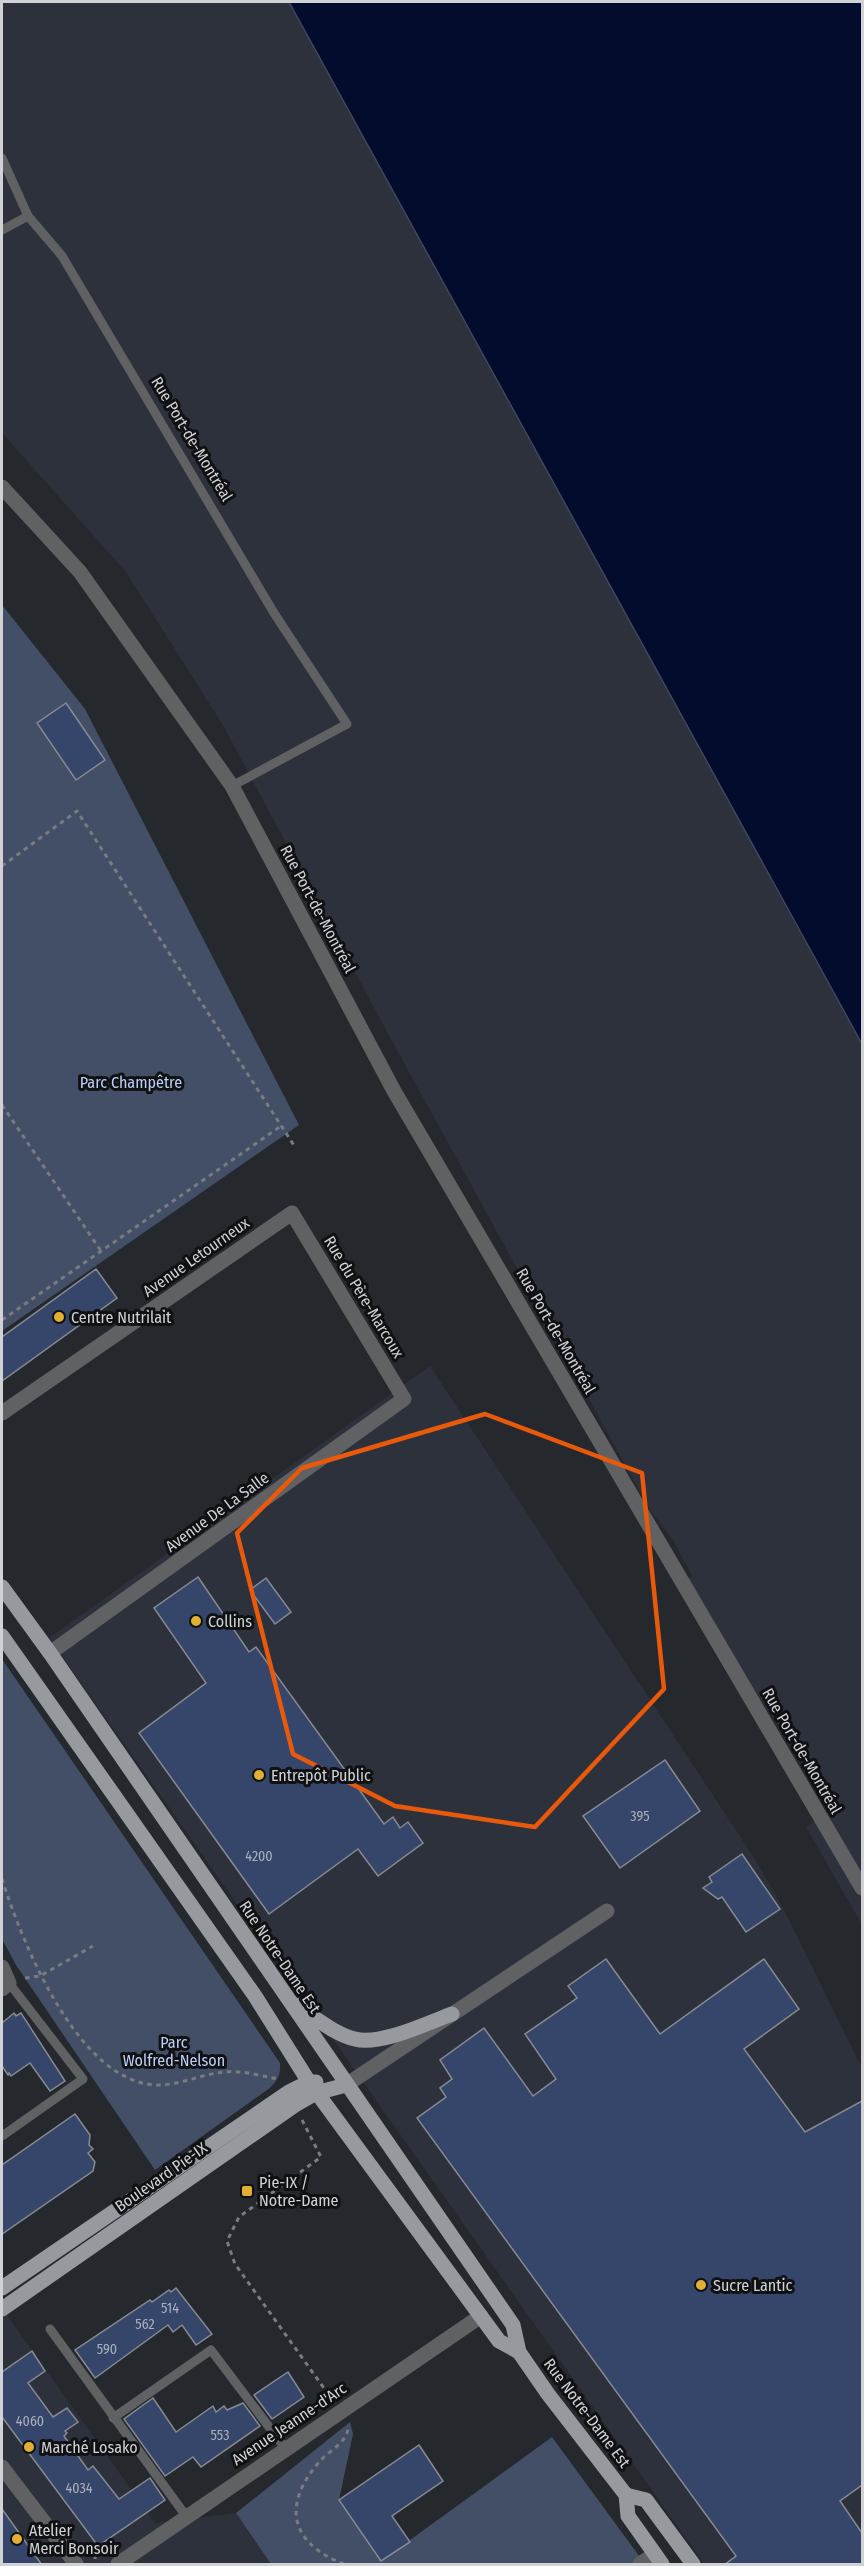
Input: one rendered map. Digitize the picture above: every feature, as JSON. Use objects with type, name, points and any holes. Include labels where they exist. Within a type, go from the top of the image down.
[{"type":"main road","name":"Rue Notre-Dame Est","points":[[2,1587],[50,1653],[513,2325],[519,2352],[548,2394],[626,2495],[628,2516],[659,2559]]},
{"type":"main road","name":"Rue Notre-Dame Est","points":[[2,1636],[255,1996],[312,2087],[499,2341],[519,2352]]},
{"type":"main road","points":[[290,2002],[347,2037],[359,2040],[374,2040],[452,2014]]},
{"type":"main road","points":[[312,2087],[346,2085]]},
{"type":"main road","name":"Boulevard Pie-IX","points":[[4,2283],[289,2092],[312,2087]]},
{"type":"main road","name":"Boulevard Pie-IX","points":[[2,2309],[312,2087]]},
{"type":"main road","name":"Rue Notre-Dame Est","points":[[626,2495],[646,2500],[693,2565]]},
{"type":"street","name":"Rue Port-de-Montréal","points":[[2,487],[80,572],[232,786],[394,1091],[862,1888]]},
{"type":"street","name":"Rue du Père-Marcoux","points":[[292,1213],[404,1399]]},
{"type":"street","name":"Avenue Letourneux","points":[[2,1413],[292,1213]]},
{"type":"street","name":"Avenue De La Salle","points":[[50,1653],[404,1399]]},
{"type":"street","points":[[346,2085],[607,1911]]},
{"type":"street","points":[[2,1967],[5,1986]]},
{"type":"street","name":"Avenue Jeanne-d'Arc","points":[[118,2565],[285,2448],[481,2316]]},
{"type":"street","points":[[2,2467],[76,2565]]},
{"type":"street","points":[[640,2565],[659,2559]]},
{"type":"lane","name":"Rue Port-de-Montréal","points":[[2,158],[28,216],[62,256],[274,613],[347,724],[232,786]]},
{"type":"lane","points":[[2,230],[28,216]]},
{"type":"lane","points":[[2,2136],[83,2079],[5,1986]]},
{"type":"lane","points":[[50,2329],[186,2516]]},
{"type":"lane","points":[[113,2418],[211,2350],[285,2448]]},
{"type":"path","points":[[2,866],[77,811],[295,1147]]},
{"type":"path","points":[[2,1105],[101,1251]]},
{"type":"path","points":[[2,1320],[281,1125]]},
{"type":"path","points":[[2,1879],[15,1920],[40,1976],[81,2039],[107,2066],[134,2080],[160,2085],[223,2072],[241,2072],[281,2080]]},
{"type":"path","points":[[40,1976],[93,1946]]},
{"type":"path","points":[[321,2157],[239,2217],[226,2241],[235,2264],[349,2427],[346,2438],[321,2460],[302,2487],[295,2517],[298,2529],[305,2540],[314,2548],[344,2565]]},
{"type":"path","points":[[95,2559],[96,2551]]},
{"type":"highlighted area","points":[[485,1414],[642,1473],[664,1689],[535,1827],[395,1806],[293,1754],[237,1533],[302,1468]]},
{"type":"shaded area","points":[[2,2],[289,2],[862,1045],[862,1925],[806,1827],[834,1808],[682,1582],[692,1576],[673,1540],[650,1510],[387,1032],[224,727],[126,572],[2,433]]},
{"type":"shaded area","points":[[289,2],[862,2],[862,1044],[788,909]]},
{"type":"shaded area","points":[[430,1366],[755,1859],[781,1904],[862,2068],[862,2564],[704,2564],[49,1638]]},
{"type":"shaded area","points":[[2,2308],[155,2523],[236,2513],[271,2564],[2,2564]]},
{"type":"green space","name":"Parc Champêtre","points":[[2,605],[85,709],[299,1125],[2,1331]]},
{"type":"green space","name":"Parc Wolfred-Nelson","points":[[2,1659],[280,2063],[279,2075],[270,2087],[155,2170],[16,1965],[2,1939]]},
{"type":"green space","points":[[350,2422],[353,2434],[339,2500],[381,2561],[552,2437],[645,2564],[271,2564],[236,2513]]},
{"type":"building","points":[[66,703],[105,760],[76,780],[37,723]]},
{"type":"building","name":"Centre Nutrilait","points":[[96,1269],[117,1298],[2,1381],[2,1337]]},
{"type":"building","name":"Entrepôt Public","points":[[198,1577],[249,1652],[256,1647],[384,1824],[393,1817],[400,1828],[408,1822],[423,1843],[378,1876],[358,1849],[269,1914],[139,1733],[206,1683],[154,1608]]},
{"type":"building","points":[[266,1578],[291,1612],[275,1624],[250,1590]]},
{"type":"building","points":[[665,1760],[700,1811],[620,1868],[583,1816]]},
{"type":"building","points":[[742,1854],[780,1909],[746,1932],[722,1897],[718,1899],[703,1888],[712,1882],[709,1877]]},
{"type":"building","name":"Sucre Lantic","points":[[606,1959],[660,2034],[764,1959],[799,2009],[744,2049],[805,2132],[862,2101],[862,2485],[840,2501],[862,2533],[862,2565],[724,2565],[736,2556],[417,2118],[446,2097],[440,2088],[452,2079],[440,2060],[484,2028],[533,2096],[556,2079],[525,2034],[577,1998],[568,1986]]},
{"type":"building","points":[[14,2013],[16,2016],[21,2013],[65,2081],[50,2091],[30,2063],[11,2076],[2,2066],[2,2023]]},
{"type":"building","points":[[75,2114],[90,2135],[89,2145],[93,2149],[88,2153],[95,2162],[93,2171],[2,2234],[2,2165]]},
{"type":"building","points":[[176,2288],[212,2334],[196,2345],[182,2325],[173,2332],[168,2325],[95,2378],[75,2350],[150,2300],[152,2302]]},
{"type":"building","points":[[32,2351],[45,2371],[28,2383],[53,2417],[67,2408],[78,2422],[65,2431],[67,2433],[64,2436],[88,2470],[93,2466],[119,2499],[150,2478],[165,2500],[98,2546],[2,2417],[2,2372]]},
{"type":"building","points":[[288,2372],[304,2397],[272,2419],[254,2395]]},
{"type":"building","points":[[153,2398],[176,2432],[213,2406],[216,2412],[224,2406],[227,2410],[243,2403],[260,2426],[201,2467],[193,2457],[165,2476],[124,2419]]},
{"type":"building","points":[[419,2445],[443,2481],[392,2516],[410,2542],[381,2561],[339,2500]]},
{"type":"building","points":[[2,2509],[42,2565],[2,2565]]},
{"type":"place","name":"Centre Nutrilait","points":[[59,1317]]},
{"type":"place","name":"Collins","points":[[196,1621]]},
{"type":"place","name":"Entrepôt Public","points":[[259,1775]]},
{"type":"place","name":"Pie-IX / Notre-Dame","points":[[247,2191]]},
{"type":"place","name":"Sucre Lantic","points":[[701,2285]]},
{"type":"place","name":"Marché Losako","points":[[29,2447]]},
{"type":"place","name":"Atelier Merci Bonsoir","points":[[17,2539]]}]
